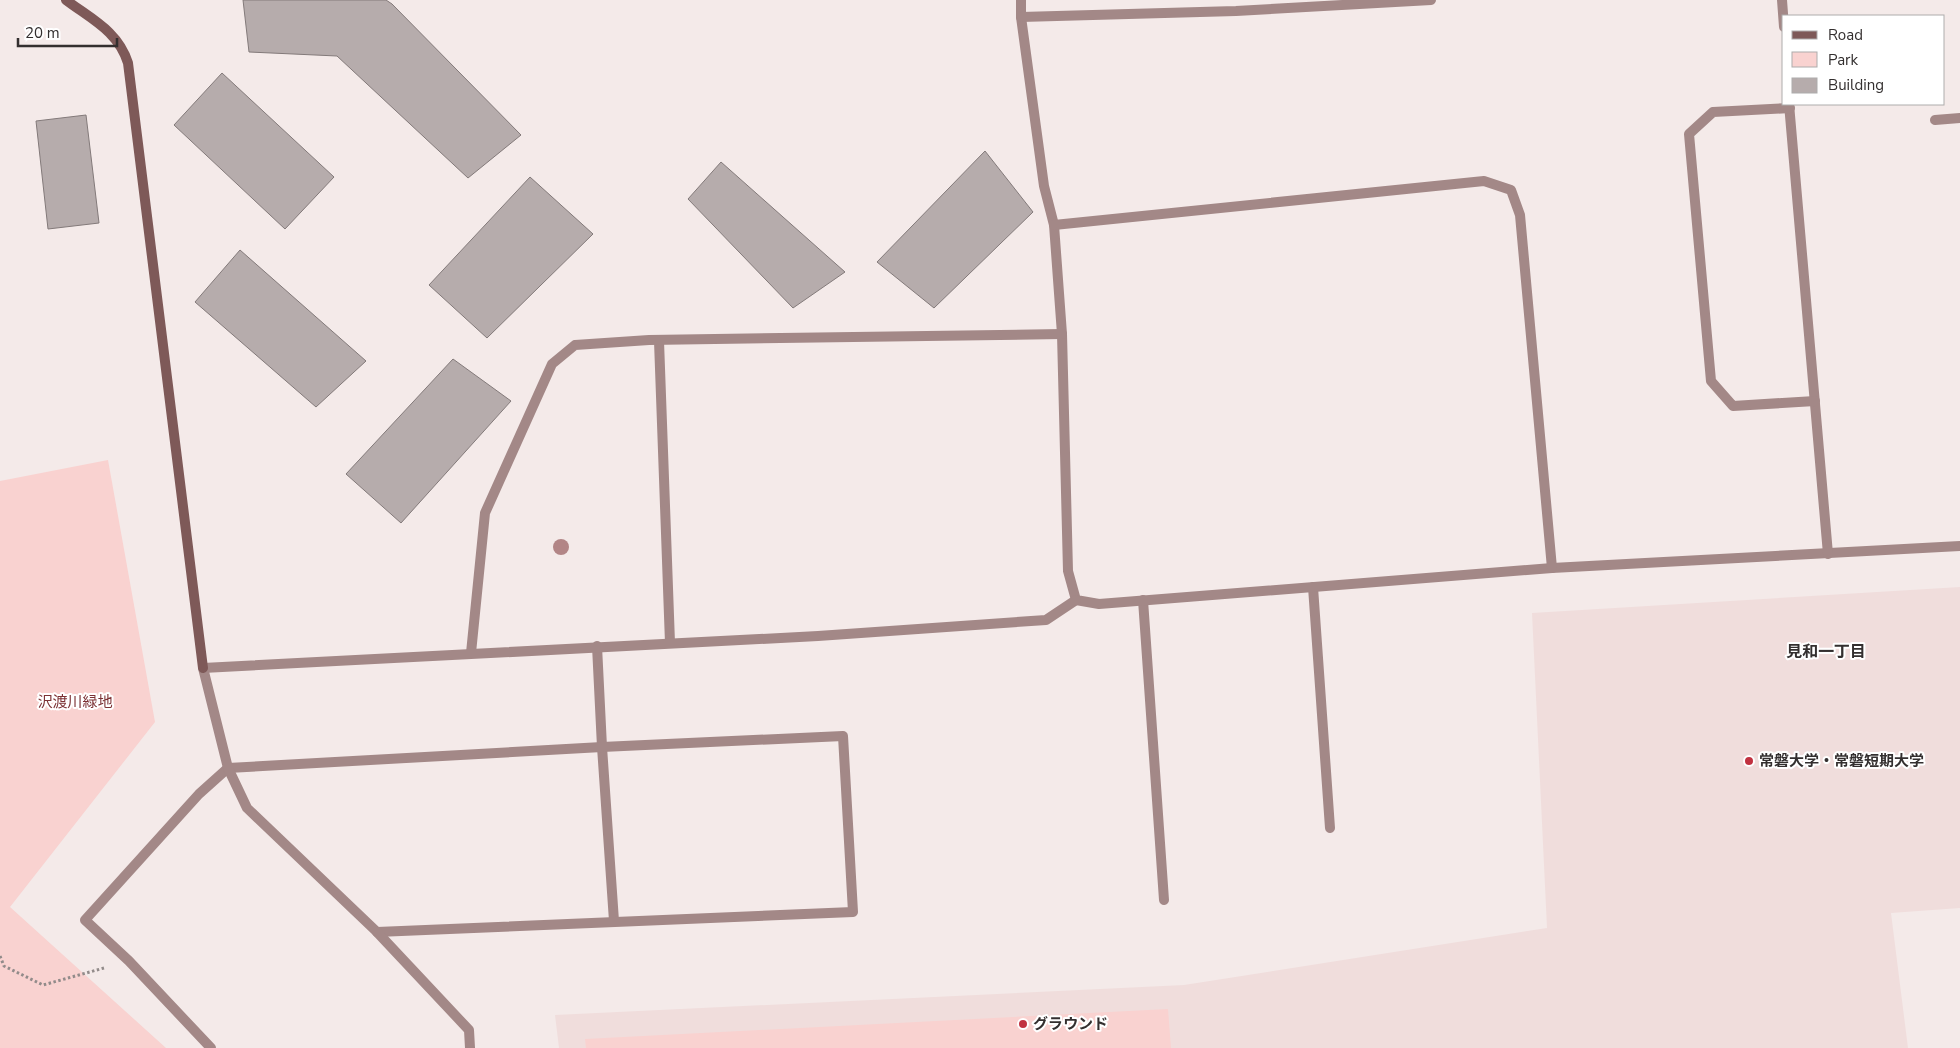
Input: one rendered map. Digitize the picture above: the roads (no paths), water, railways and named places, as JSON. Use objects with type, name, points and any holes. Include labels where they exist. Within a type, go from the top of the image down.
[{"type":"street","points":[[66,0],[118,40],[128,63],[203,668],[228,768],[247,808],[377,932],[469,1030],[470,1048]]},
{"type":"street","points":[[1020,0],[1044,186],[1054,225],[1062,334],[1068,571],[1076,600]]},
{"type":"street","points":[[1021,17],[1236,11],[1431,0]]},
{"type":"street","points":[[1782,0],[1783,15]]},
{"type":"street","points":[[1816,401],[1733,406],[1711,381],[1689,134],[1713,112],[1790,106],[1816,401],[1828,554]]},
{"type":"street","points":[[1935,120],[1960,118]]},
{"type":"street","points":[[1054,225],[1484,181],[1511,190],[1520,216],[1552,568]]},
{"type":"street","points":[[471,653],[485,513],[552,364],[575,345],[659,341],[1062,334]]},
{"type":"street","points":[[659,341],[670,643]]},
{"type":"street","points":[[203,668],[818,636],[1046,620],[1076,600],[1099,604],[1552,568],[1960,546]]},
{"type":"street","points":[[1313,587],[1330,828]]},
{"type":"street","points":[[1143,600],[1164,900]]},
{"type":"street","points":[[597,646],[614,921]]},
{"type":"street","points":[[211,1048],[129,961],[85,920],[199,794],[228,768],[602,747],[843,736],[853,912],[377,932]]},
{"type":"place","name":"常磐大学・常磐短期大学","points":[[1749,761]]},
{"type":"place","name":"グラウンド","points":[[1023,1024]]},
{"type":"district","name":"見和一丁目","points":[[1826,651]]},
{"type":"park label","name":"沢渡川緑地","points":[[75,702]]}]
